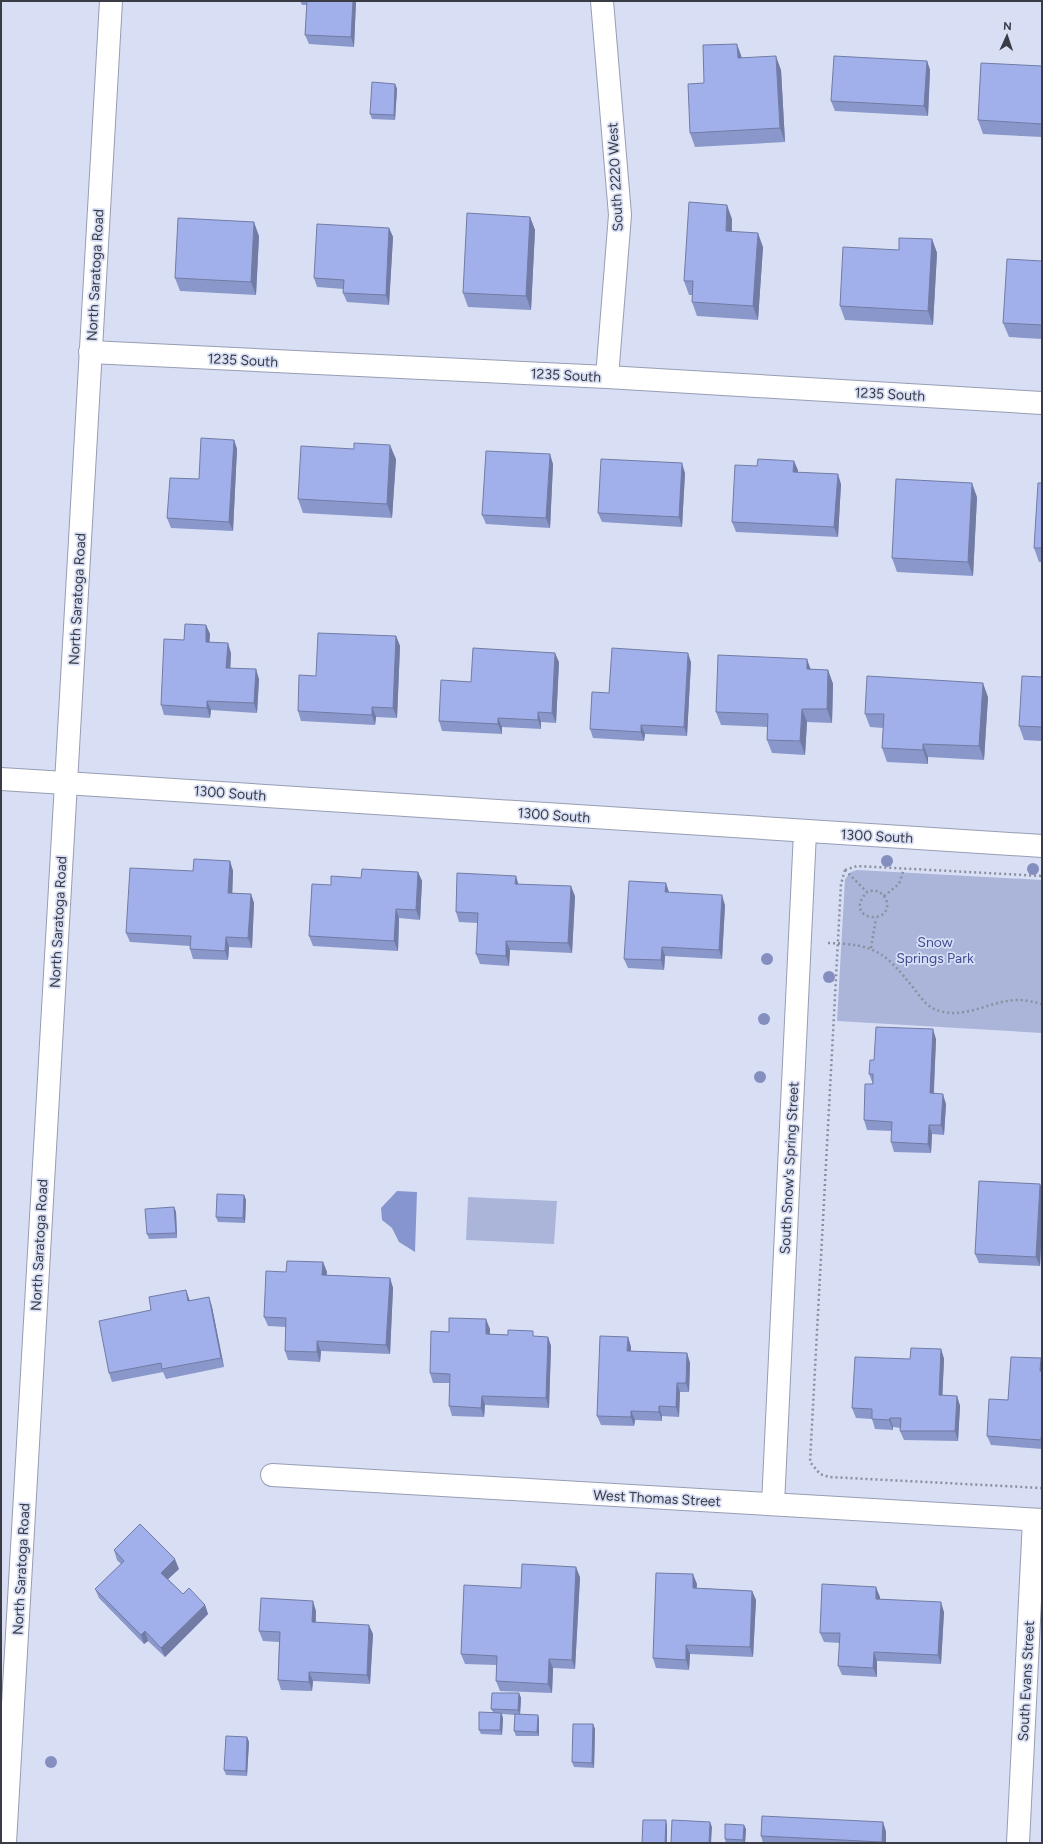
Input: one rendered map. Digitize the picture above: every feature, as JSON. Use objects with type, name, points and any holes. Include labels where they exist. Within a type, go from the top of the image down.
[{"type":"street","name":"North Saratoga Road","points":[[5,1843],[111,1]]},
{"type":"street","name":"South 2220 West","points":[[602,1],[620,215],[607,377]]},
{"type":"street","name":"1235 South","points":[[90,352],[607,377],[1042,403]]},
{"type":"street","name":"1300 South","points":[[1,779],[805,832],[1042,846]]},
{"type":"street","name":"South Snow's Spring Street","points":[[773,1504],[805,832]]},
{"type":"street","name":"West Thomas Street","points":[[272,1475],[1038,1520]]},
{"type":"street","name":"South Evans Street","points":[[1018,1843],[1038,1520]]},
{"type":"path","points":[[845,870],[857,866],[1042,876]]},
{"type":"path","points":[[884,896],[899,884],[904,869]]},
{"type":"path","points":[[845,870],[867,892]]},
{"type":"path","points":[[845,870],[841,884],[810,1462],[820,1474],[829,1477],[1042,1488]]},
{"type":"path","points":[[874,890],[884,896],[887,903],[886,910],[883,914],[876,918],[867,917],[862,912],[860,906],[862,898],[867,892],[874,890]]},
{"type":"path","points":[[871,948],[876,918]]},
{"type":"path","points":[[800,942],[838,943],[871,948],[887,957],[920,997],[935,1010],[940,1012],[948,1013],[970,1011],[1019,1000],[1042,1004]]},
{"type":"green space","name":"Snow Springs Park","points":[[857,870],[1042,880],[1042,1033],[837,1021],[845,879],[851,872]]},
{"type":"green space","points":[[468,1197],[557,1201],[554,1244],[466,1240]]},
{"type":"shaded area","points":[[397,1191],[417,1192],[415,1252],[399,1242],[392,1228],[382,1220],[381,1208]]},
{"type":"building","points":[[307,1],[353,1],[351,37],[305,35]]},
{"type":"building","points":[[737,44],[738,58],[776,56],[780,128],[690,133],[688,84],[704,83],[703,45]]},
{"type":"building","points":[[834,56],[927,61],[924,106],[831,101]]},
{"type":"building","points":[[981,63],[1042,66],[1042,124],[978,120]]},
{"type":"building","points":[[372,82],[395,84],[394,115],[370,114]]},
{"type":"building","points":[[689,202],[727,205],[726,231],[758,233],[753,306],[692,302],[693,281],[684,281]]},
{"type":"building","points":[[467,213],[530,217],[526,296],[463,293]]},
{"type":"building","points":[[178,218],[254,222],[251,282],[175,278]]},
{"type":"building","points":[[317,224],[389,228],[386,295],[343,293],[344,280],[314,278]]},
{"type":"building","points":[[899,238],[932,239],[928,311],[840,306],[843,247],[899,250]]},
{"type":"building","points":[[1007,259],[1042,261],[1042,325],[1003,323]]},
{"type":"building","points":[[201,438],[234,440],[229,522],[167,518],[170,478],[199,479]]},
{"type":"building","points":[[354,443],[390,445],[387,504],[298,499],[301,446],[354,449]]},
{"type":"building","points":[[486,451],[550,454],[546,518],[482,515]]},
{"type":"building","points":[[601,459],[682,463],[679,517],[598,513]]},
{"type":"building","points":[[758,459],[794,461],[793,472],[838,474],[834,527],[732,522],[735,465],[757,466]]},
{"type":"building","points":[[896,479],[972,483],[968,562],[892,558]]},
{"type":"building","points":[[1038,483],[1042,483],[1042,548],[1034,548]]},
{"type":"building","points":[[185,624],[206,625],[206,642],[228,643],[226,668],[256,669],[254,703],[207,701],[207,708],[161,705],[164,639],[184,640]]},
{"type":"building","points":[[318,633],[396,636],[393,708],[372,707],[372,715],[298,711],[299,675],[316,676]]},
{"type":"building","points":[[473,648],[555,653],[552,713],[538,712],[538,720],[498,718],[498,724],[439,721],[441,680],[471,682]]},
{"type":"building","points":[[612,648],[688,653],[684,727],[641,725],[641,732],[590,729],[592,692],[609,693]]},
{"type":"building","points":[[718,655],[807,659],[807,669],[828,670],[827,709],[802,709],[800,741],[767,740],[768,714],[716,712]]},
{"type":"building","points":[[867,676],[983,683],[979,746],[923,744],[923,750],[882,748],[884,714],[865,714]]},
{"type":"building","points":[[1022,676],[1042,677],[1042,727],[1019,726]]},
{"type":"building","points":[[194,859],[230,861],[228,893],[251,894],[248,938],[226,937],[225,951],[190,949],[191,936],[126,933],[130,868],[193,871]]},
{"type":"building","points":[[362,869],[418,872],[416,910],[396,909],[394,941],[309,936],[312,884],[331,885],[331,876],[361,878]]},
{"type":"building","points":[[457,873],[516,876],[515,884],[571,886],[568,943],[506,941],[506,956],[476,954],[478,913],[456,912]]},
{"type":"building","points":[[629,881],[666,883],[665,892],[722,895],[719,950],[662,947],[661,960],[624,959]]},
{"type":"building","points":[[876,1027],[933,1029],[930,1093],[943,1094],[941,1125],[929,1125],[928,1144],[891,1142],[892,1122],[864,1120],[865,1084],[873,1084],[873,1074],[869,1074],[870,1060],[874,1060]]},
{"type":"building","points":[[979,1181],[1040,1184],[1036,1257],[975,1254]]},
{"type":"building","points":[[217,1194],[244,1195],[243,1218],[216,1217]]},
{"type":"building","points":[[174,1207],[176,1233],[147,1234],[145,1209]]},
{"type":"building","points":[[287,1261],[323,1262],[322,1275],[390,1278],[386,1345],[317,1341],[317,1352],[285,1351],[286,1318],[264,1317],[266,1271],[286,1272]]},
{"type":"building","points":[[186,1290],[188,1301],[209,1297],[221,1358],[162,1369],[161,1363],[109,1373],[99,1321],[151,1310],[149,1297]]},
{"type":"building","points":[[449,1318],[486,1319],[486,1334],[508,1335],[508,1330],[533,1331],[533,1336],[548,1337],[546,1398],[482,1396],[481,1408],[449,1406],[450,1374],[430,1373],[431,1331],[449,1332]]},
{"type":"building","points":[[600,1336],[628,1337],[627,1351],[687,1353],[686,1383],[677,1383],[676,1407],[659,1406],[659,1412],[631,1411],[631,1417],[597,1416]]},
{"type":"building","points":[[911,1348],[941,1349],[939,1395],[957,1396],[955,1431],[900,1431],[901,1418],[890,1418],[889,1420],[872,1419],[872,1409],[852,1408],[855,1357],[910,1359]]},
{"type":"building","points":[[1011,1357],[1041,1358],[1041,1440],[987,1436],[989,1399],[1008,1400]]},
{"type":"building","points":[[140,1524],[175,1559],[161,1573],[183,1594],[189,1588],[205,1605],[161,1648],[145,1631],[141,1635],[95,1589],[124,1561],[114,1550]]},
{"type":"building","points":[[522,1564],[576,1567],[572,1660],[549,1659],[548,1684],[496,1681],[497,1656],[461,1654],[464,1585],[521,1588]]},
{"type":"building","points":[[656,1573],[693,1574],[693,1588],[752,1591],[750,1647],[686,1645],[686,1660],[653,1658]]},
{"type":"building","points":[[822,1584],[876,1587],[876,1599],[941,1602],[938,1655],[874,1652],[873,1668],[838,1666],[840,1633],[820,1633]]},
{"type":"building","points":[[261,1598],[313,1601],[312,1622],[369,1625],[367,1675],[309,1672],[309,1682],[278,1680],[280,1632],[259,1631]]},
{"type":"building","points":[[492,1693],[519,1693],[518,1710],[491,1709]]},
{"type":"building","points":[[479,1712],[501,1713],[500,1730],[479,1730]]},
{"type":"building","points":[[515,1714],[538,1715],[537,1732],[514,1731]]},
{"type":"building","points":[[573,1724],[593,1724],[592,1763],[572,1762]]},
{"type":"building","points":[[226,1736],[247,1737],[246,1771],[224,1770]]},
{"type":"building","points":[[762,1816],[883,1822],[882,1842],[761,1836]]},
{"type":"building","points":[[643,1820],[666,1820],[665,1843],[642,1843]]},
{"type":"building","points":[[672,1820],[710,1822],[709,1843],[671,1843]]},
{"type":"building","points":[[725,1824],[744,1825],[743,1840],[725,1839]]}]
